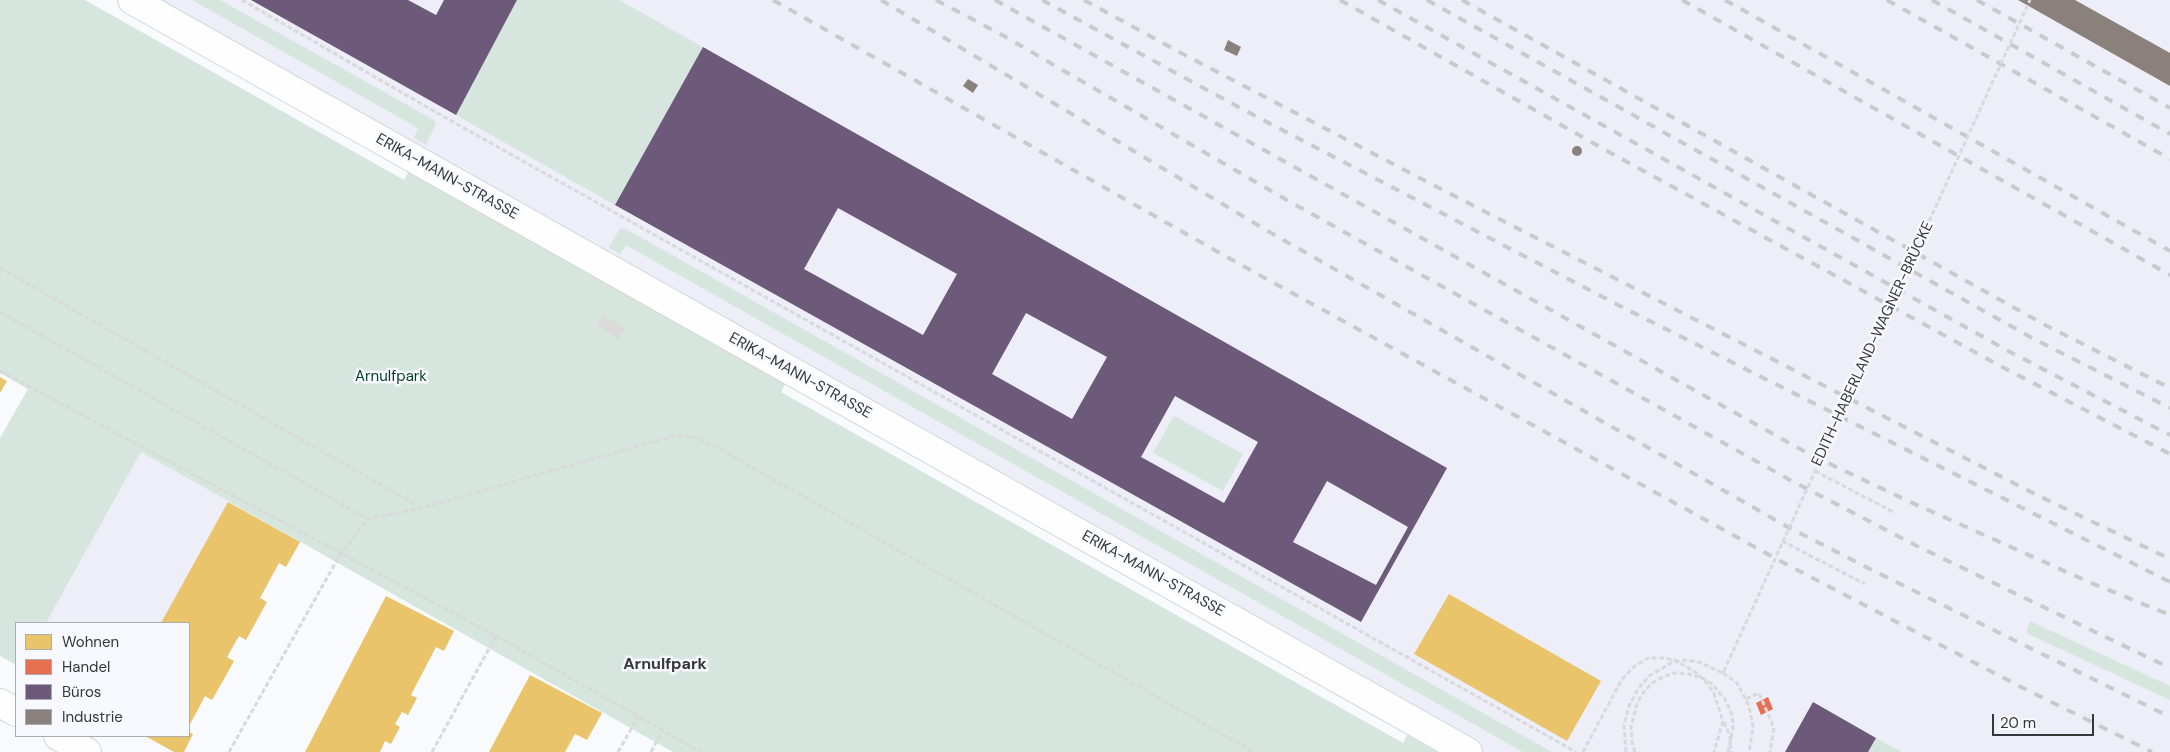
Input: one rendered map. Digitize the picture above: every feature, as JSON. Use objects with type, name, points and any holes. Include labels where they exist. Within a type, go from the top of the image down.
[{"type":"street","name":"ERIKA-MANN-STRASSE","points":[[132,0],[1468,752]]},
{"type":"street","points":[[0,703],[15,711]]},
{"type":"street","points":[[60,737],[87,752]]},
{"type":"path","points":[[242,0],[464,128],[1576,752]]},
{"type":"path","name":"EDITH-HABERLAND-WAGNER-BRÜCKE","points":[[1723,672],[2030,0]]},
{"type":"path","points":[[0,268],[421,508]]},
{"type":"path","points":[[0,312],[368,520]]},
{"type":"path","points":[[0,371],[496,636],[701,752]]},
{"type":"path","points":[[229,752],[341,553],[368,520],[421,508],[676,435],[695,437],[718,448],[1254,752]]},
{"type":"path","points":[[1815,471],[1895,513]]},
{"type":"path","points":[[1782,541],[1865,584]]},
{"type":"path","points":[[432,752],[496,636]]},
{"type":"path","points":[[1583,752],[1622,679],[1635,666],[1648,658],[1675,660],[1697,673],[1707,683],[1714,694],[1730,736],[1730,752]]},
{"type":"path","points":[[1626,752],[1624,735],[1626,717],[1642,682],[1656,671],[1677,661],[1691,661],[1708,666],[1723,672],[1736,683],[1746,699],[1752,717],[1753,727],[1749,752]]},
{"type":"path","points":[[1635,752],[1631,727],[1637,704],[1643,694],[1652,683],[1663,677],[1674,674],[1690,674],[1711,683],[1725,699],[1732,715],[1733,729],[1730,752]]},
{"type":"path","points":[[1746,699],[1759,693],[1774,728],[1770,752]]},
{"type":"path","points":[[618,752],[638,717]]},
{"type":"path","points":[[1714,752],[1724,721]]},
{"type":"path","points":[[651,752],[663,730]]},
{"type":"shaded area","points":[[158,0],[2170,0],[2170,752],[1481,752]]},
{"type":"shaded area","points":[[141,452],[300,542],[286,567],[279,563],[260,597],[267,602],[246,640],[238,636],[227,657],[234,661],[212,700],[205,697],[190,724],[190,622],[47,622]]},
{"type":"green space","name":"Arnulfpark","points":[[0,0],[85,0],[404,180],[409,171],[786,383],[781,392],[1403,743],[1407,735],[1437,752],[673,752],[141,452],[47,622],[15,622],[15,664],[0,656],[0,438],[28,389],[0,373]]},
{"type":"green space","points":[[192,0],[220,0],[434,120],[436,124],[426,145],[414,138],[418,128]]},
{"type":"green space","points":[[517,0],[619,0],[703,47],[615,205],[456,115]]},
{"type":"green space","points":[[620,228],[626,229],[1552,752],[1523,752],[626,245],[620,254],[609,248]]},
{"type":"green space","points":[[1174,416],[1243,454],[1223,491],[1153,453]]},
{"type":"green space","points":[[2030,621],[2170,686],[2170,700],[2026,633]]},
{"type":"green space","points":[[1876,738],[1902,752],[1868,752]]},
{"type":"building: Wohnen","points":[[0,377],[7,381],[0,393]]},
{"type":"building: Wohnen","points":[[228,502],[300,542],[286,567],[279,563],[260,598],[267,602],[246,640],[239,636],[227,657],[234,661],[212,700],[205,696],[190,724],[190,622],[162,622]]},
{"type":"building: Wohnen","points":[[1449,594],[1601,681],[1567,741],[1414,654]]},
{"type":"building: Wohnen","points":[[386,596],[454,631],[444,651],[436,647],[411,695],[417,698],[408,715],[402,712],[395,724],[400,727],[391,744],[385,741],[380,752],[305,752]]},
{"type":"building: Wohnen","points":[[530,675],[602,713],[587,740],[575,734],[565,752],[489,752]]},
{"type":"building: Wohnen","points":[[190,732],[193,734],[184,752],[174,752],[147,737],[190,737]]},
{"type":"building: Handel","points":[[1768,697],[1773,709],[1761,715],[1756,703]]},
{"type":"building: Büros","points":[[251,0],[408,0],[436,15],[444,0],[517,0],[456,115]]},
{"type":"building: Büros","points":[[703,47],[1447,468],[1361,622],[615,205]],"holes":[[[838,208],[957,274],[923,335],[804,269]],[[1026,313],[1107,357],[1072,419],[992,374]],[[1175,396],[1258,442],[1224,503],[1141,457]],[[1327,481],[1408,527],[1376,585],[1293,542]]]},
{"type":"building: Büros","points":[[1813,702],[1876,738],[1868,752],[1785,752]]},
{"type":"building: Industrie","points":[[2018,0],[2075,0],[2170,53],[2170,86]]},
{"type":"building: Industrie","points":[[1228,40],[1241,47],[1237,56],[1224,50]]},
{"type":"building: Industrie","points":[[968,79],[978,85],[973,93],[963,86]]},
{"type":"building: Industrie","points":[[1575,146],[1579,146],[1582,151],[1581,155],[1575,156],[1572,153],[1572,149]]},
{"type":"building: Sonstige","points":[[604,315],[625,328],[618,339],[597,326]]},
{"type":"railway","points":[[773,0],[1243,266],[1784,563],[2023,688],[2152,752]]},
{"type":"railway","points":[[881,0],[1266,230],[1786,526],[2170,717]]},
{"type":"railway","points":[[936,0],[1004,36],[1285,199],[1790,480],[1919,547],[2170,668]]},
{"type":"railway","points":[[995,0],[1809,454],[1906,500],[2089,582],[2170,615]]},
{"type":"railway","points":[[1042,0],[1242,109],[1622,307],[2170,582]]},
{"type":"railway","points":[[1084,0],[1439,188],[2037,495],[2170,559]]},
{"type":"railway","points":[[1340,0],[1609,152],[2004,368],[2170,454]]},
{"type":"railway","points":[[1378,0],[2012,353],[2170,435]]},
{"type":"railway","points":[[1427,0],[2034,339],[2170,408]]},
{"type":"railway","points":[[1462,0],[2047,326],[2170,388]]},
{"type":"railway","points":[[1682,0],[2170,275]]},
{"type":"railway","points":[[1725,0],[2170,251]]},
{"type":"railway","points":[[1887,0],[2170,159]]},
{"type":"railway","points":[[1932,0],[2170,134]]},
{"type":"railway","points":[[1977,0],[2170,108]]},
{"type":"district","name":"Arnulfpark","points":[[665,665]]}]
